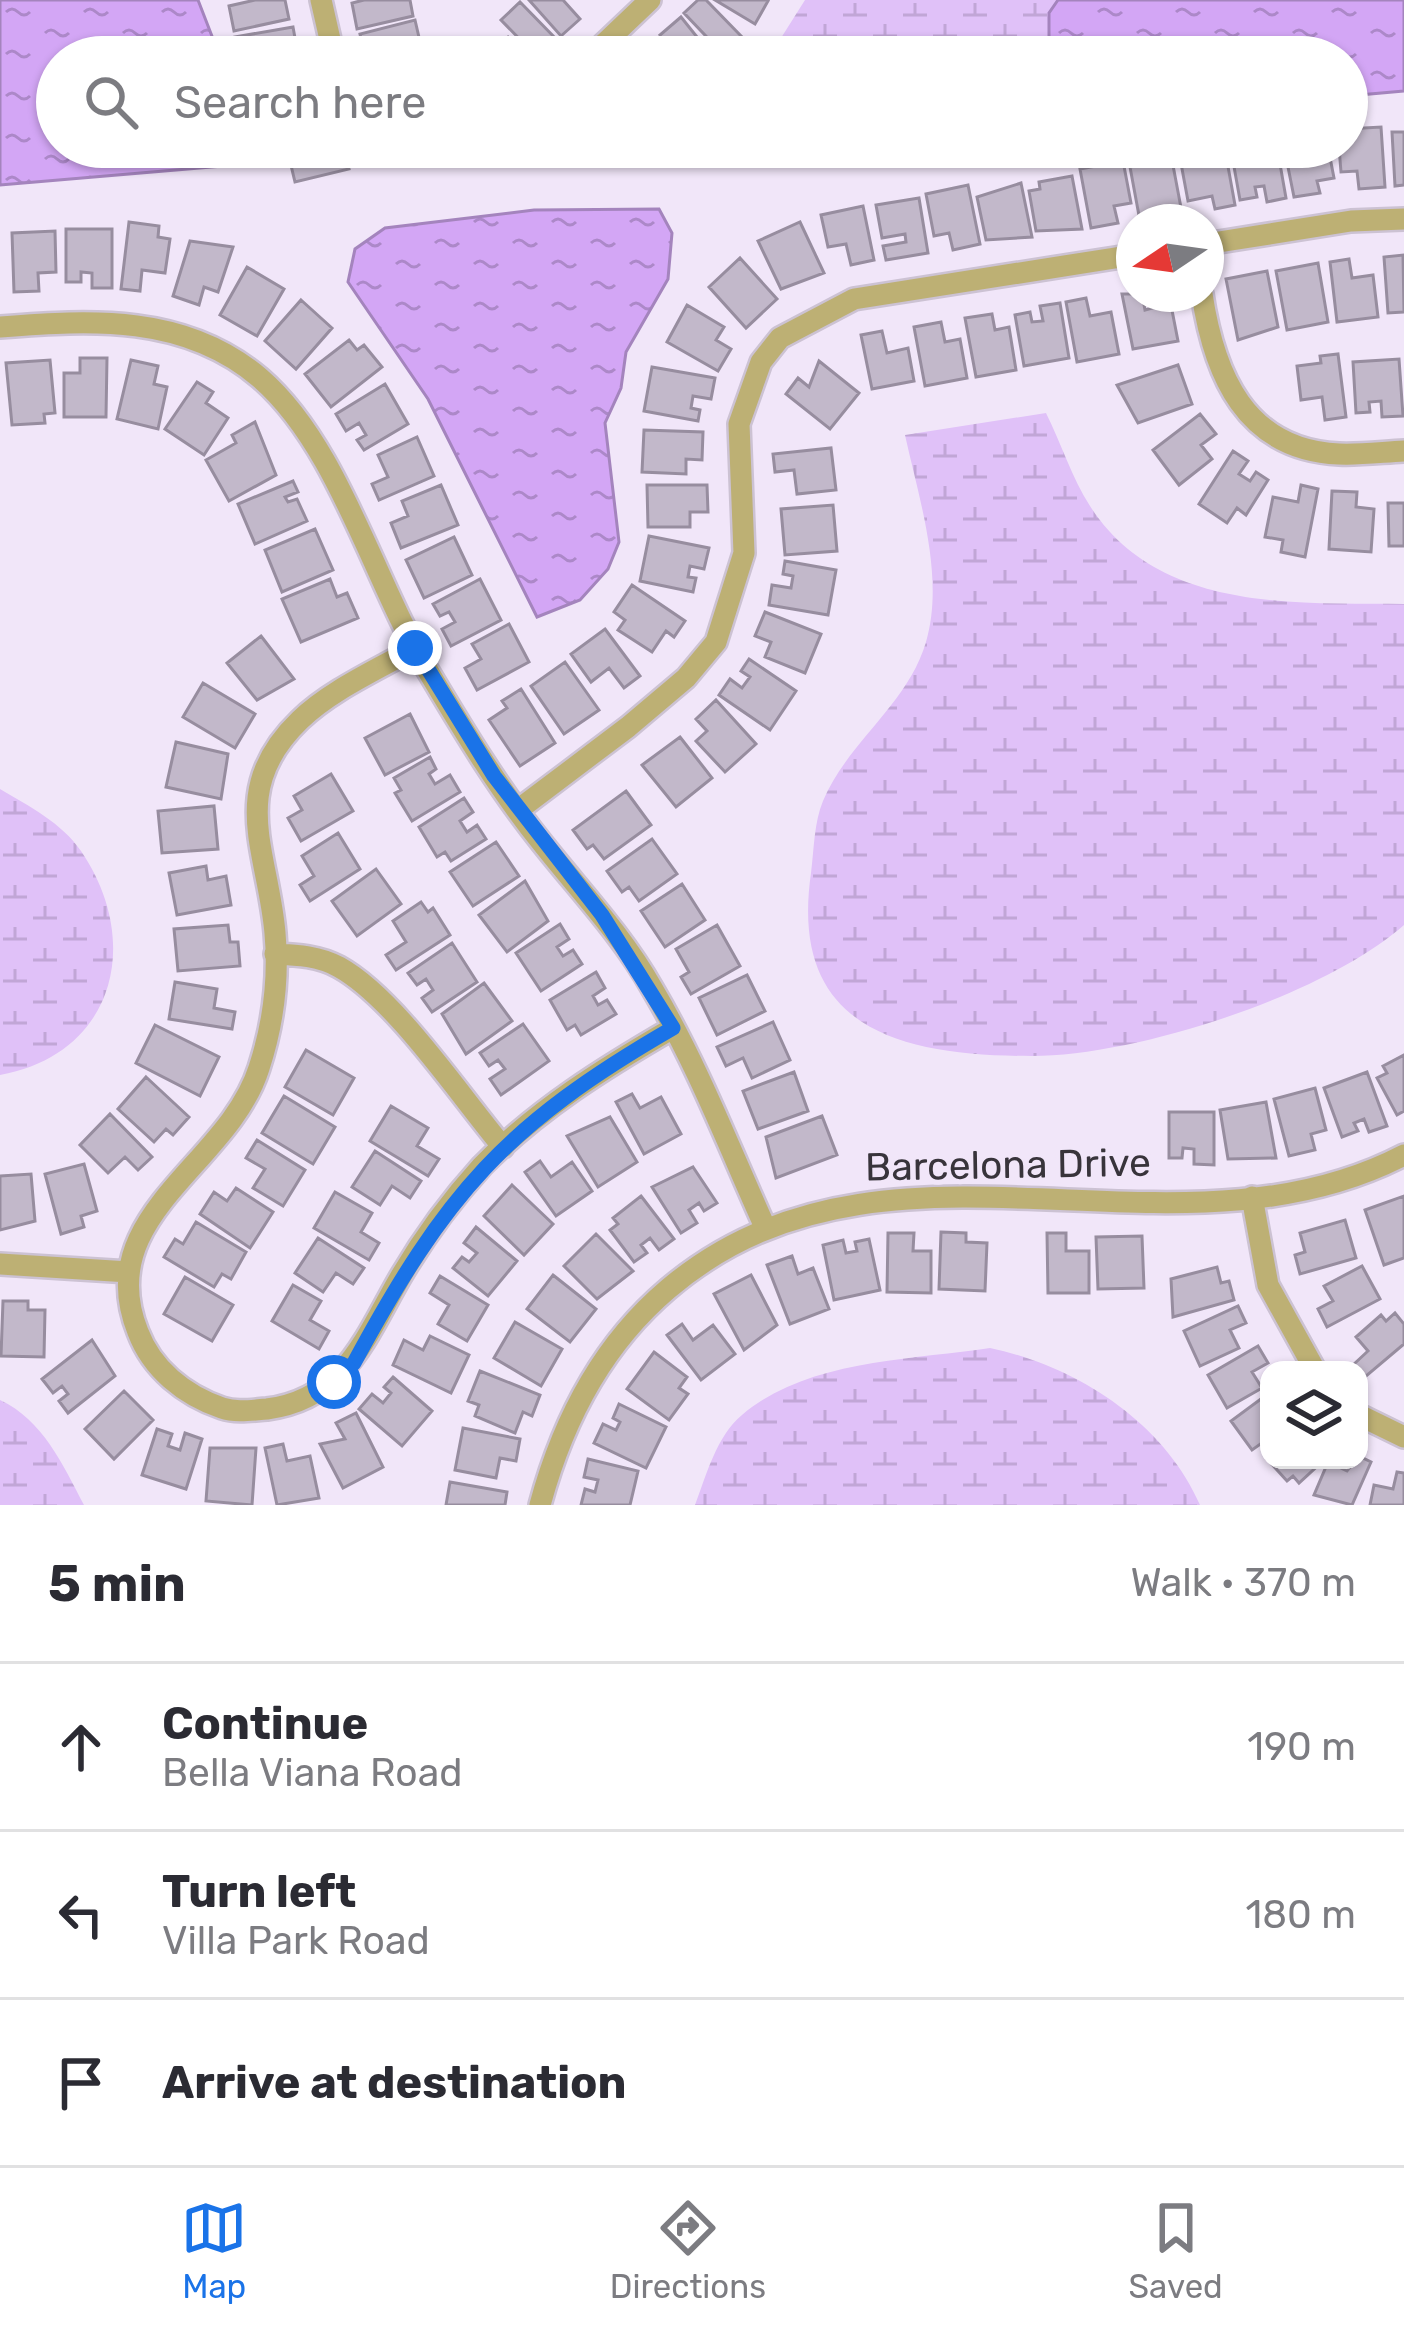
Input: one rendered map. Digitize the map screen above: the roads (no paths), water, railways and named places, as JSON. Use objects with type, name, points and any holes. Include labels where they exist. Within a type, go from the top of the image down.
[{"type":"street","points":[[321,0],[329,36]]},
{"type":"street","points":[[612,36],[650,0]]},
{"type":"street","points":[[1224,241],[1351,221],[1404,219]]},
{"type":"street","points":[[518,810],[672,691],[716,642],[744,554],[739,424],[761,362],[780,338],[854,299],[1116,258]]},
{"type":"street","points":[[1206,312],[1223,382],[1272,434],[1337,454],[1404,451]]},
{"type":"street","points":[[0,327],[75,322],[157,326],[207,345],[259,377],[322,451],[374,573],[415,648],[518,810],[602,915],[673,1028],[765,1227]]},
{"type":"street","points":[[415,648],[297,722],[264,773],[254,832],[271,904],[275,988],[258,1073],[205,1157],[160,1200],[139,1230],[127,1293],[146,1354],[168,1378],[228,1411],[309,1399],[354,1363],[439,1218],[503,1147],[594,1074],[673,1028]]},
{"type":"street","points":[[275,954],[310,956],[371,989],[503,1147]]},
{"type":"street","name":"Barcelona Drive","points":[[540,1505],[566,1423],[618,1341],[683,1276],[765,1227],[860,1200],[1252,1197],[1341,1180],[1404,1155]]},
{"type":"street","points":[[1252,1197],[1268,1285],[1310,1361]]},
{"type":"street","points":[[0,1264],[129,1272]]},
{"type":"street","points":[[1368,1419],[1404,1437]]},
{"type":"water","points":[[0,0],[198,0],[212,36],[36,36],[36,168],[199,168],[0,185]]},
{"type":"water","points":[[1058,0],[1404,0],[1404,91],[1368,94],[1368,36],[1049,36],[1049,13]]},
{"type":"water","points":[[659,209],[672,233],[668,279],[626,352],[621,388],[605,423],[619,542],[608,569],[580,600],[537,617],[428,399],[348,282],[355,249],[385,228],[534,210]]}]
